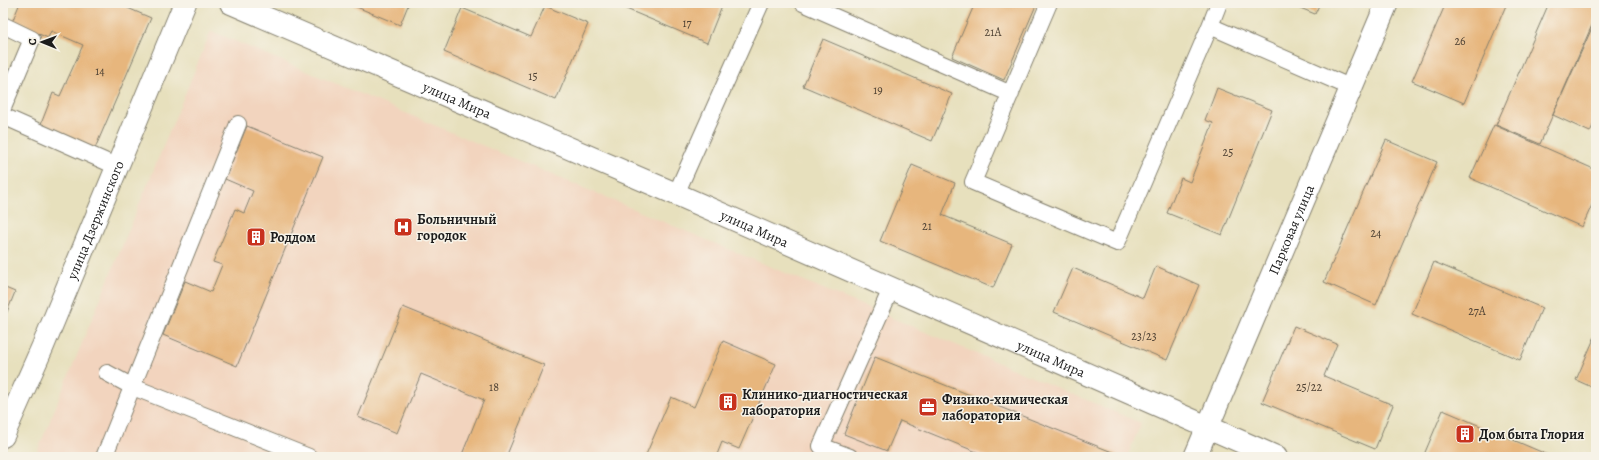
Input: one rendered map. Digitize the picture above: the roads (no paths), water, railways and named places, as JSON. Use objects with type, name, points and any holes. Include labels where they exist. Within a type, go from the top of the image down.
[{"type":"street","name":"улица Дзержинского","points":[[3,436],[43,346],[185,3]]},
{"type":"street","name":"улица Мира","points":[[231,3],[676,194],[1276,457]]},
{"type":"street","name":"Парковая улица","points":[[1195,457],[1388,3]]},
{"type":"lane","points":[[676,194],[761,3]]},
{"type":"lane","points":[[803,3],[1011,94]]},
{"type":"lane","points":[[1049,3],[973,182],[1116,244],[1219,3]]},
{"type":"lane","points":[[3,26],[32,39],[3,108]]},
{"type":"lane","points":[[1210,26],[1352,88]]},
{"type":"lane","points":[[3,116],[118,167]]},
{"type":"lane","points":[[104,457],[238,124]]},
{"type":"lane","points":[[850,457],[819,451],[891,289]]},
{"type":"lane","points":[[107,373],[133,387],[309,457]]},
{"type":"place","name":"Больничный городок","points":[[403,227]]},
{"type":"place","name":"Роддом","points":[[256,237]]},
{"type":"place","name":"Клинико-диагностическая лаборатория","points":[[728,402]]},
{"type":"place","name":"Физико-химическая лаборатория","points":[[928,407]]},
{"type":"place","name":"Дом быта Глория","points":[[1465,434]]}]
